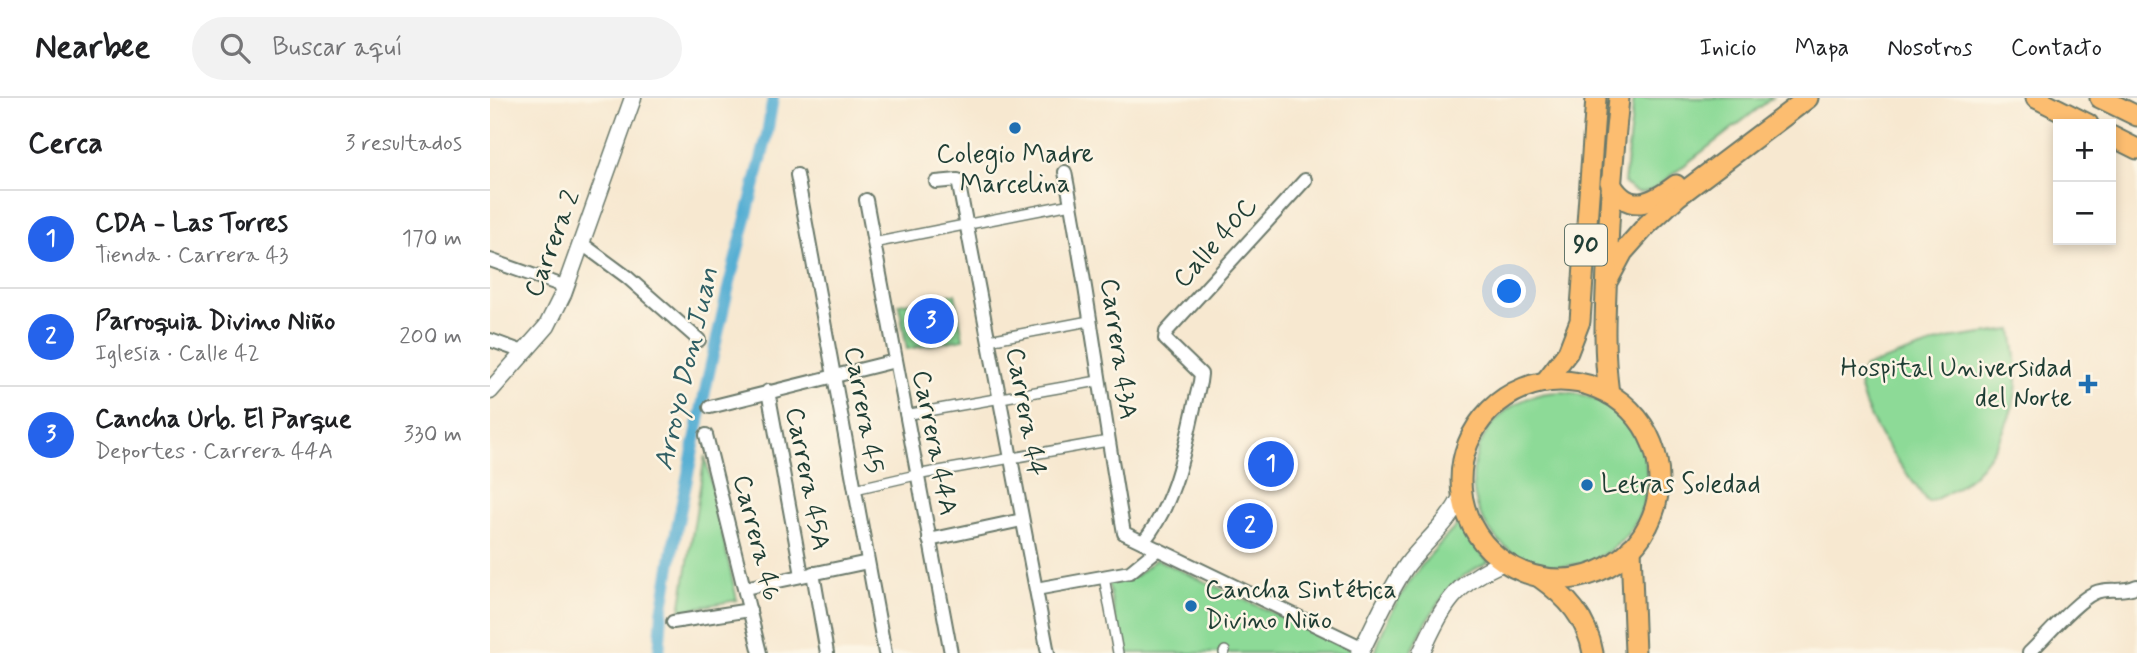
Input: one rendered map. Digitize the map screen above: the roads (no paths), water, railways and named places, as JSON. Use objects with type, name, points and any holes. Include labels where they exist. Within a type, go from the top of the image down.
[{"type":"highway","name":"90","points":[[1545,382],[1568,352],[1580,321],[1596,98]]},
{"type":"highway","name":"90","points":[[1609,394],[1604,357],[1606,284],[1610,181],[1619,98]]},
{"type":"highway","points":[[1610,181],[1617,196],[1629,202],[1646,203],[1660,197],[1787,98]]},
{"type":"highway","points":[[1606,284],[1623,252],[1657,215],[1808,98]]},
{"type":"highway","points":[[2036,98],[2078,119]]},
{"type":"highway","points":[[2100,98],[2137,116]]},
{"type":"highway","points":[[2116,138],[2137,149]]},
{"type":"highway","points":[[1538,577],[1558,579],[1588,574],[1616,561],[1645,530],[1654,510],[1658,465],[1642,424],[1627,407],[1609,394],[1578,382],[1545,382],[1526,386],[1493,407],[1480,421],[1463,457],[1462,496],[1476,533],[1489,549],[1504,562],[1538,577],[1572,605],[1591,639],[1593,653]]},
{"type":"highway","points":[[1631,548],[1635,653]]},
{"type":"street","name":"Carrera 2","points":[[490,391],[547,326],[566,286],[633,98]]},
{"type":"street","name":"Carrera 43A","points":[[1065,172],[1124,533],[1143,542]]},
{"type":"street","name":"Carrera 45","points":[[797,175],[885,653]]},
{"type":"street","name":"Carrera 44","points":[[936,182],[958,180],[1048,653]]},
{"type":"street","name":"Calle 40C","points":[[1143,542],[1155,527],[1172,495],[1200,382],[1200,374],[1165,339],[1166,332],[1305,180]]},
{"type":"street","name":"Carrera 44A","points":[[866,200],[951,653]]},
{"type":"street","points":[[873,243],[1071,204]]},
{"type":"street","points":[[581,243],[627,277],[699,340]]},
{"type":"street","points":[[490,260],[566,286]]},
{"type":"street","points":[[989,340],[1089,321]]},
{"type":"street","points":[[490,340],[523,352]]},
{"type":"street","points":[[710,407],[895,360]]},
{"type":"street","points":[[905,415],[1098,381]]},
{"type":"street","name":"Carrera 45A","points":[[768,391],[807,574],[827,653]]},
{"type":"street","name":"Carrera 46","points":[[706,435],[760,653]]},
{"type":"street","points":[[855,489],[916,475],[1108,441]]},
{"type":"street","points":[[1143,542],[1362,650],[1406,566],[1445,524],[1462,496]]},
{"type":"street","points":[[929,540],[1022,520]]},
{"type":"street","points":[[1035,589],[1130,572],[1158,549]]},
{"type":"street","points":[[745,588],[868,562]]},
{"type":"street","points":[[1421,653],[1440,612],[1455,593],[1485,570],[1504,562]]},
{"type":"street","points":[[1104,577],[1118,653]]},
{"type":"street","points":[[2029,653],[2085,598],[2106,589],[2123,591],[2137,586]]},
{"type":"street","points":[[673,622],[750,610]]},
{"type":"waterway","name":"Arroyo Don Juan","points":[[659,653],[662,613],[676,532],[708,377],[766,140],[773,98]]},
{"type":"place","name":"Colegio Madre Marcelina","points":[[1015,128]]},
{"type":"place","name":"Cancha Urb. El Parque","points":[[931,321]]},
{"type":"place","name":"Hospital Universidad del Norte","points":[[2088,384]]},
{"type":"place","name":"CDA - Las Torres","points":[[1271,464]]},
{"type":"place","name":"Letras Soledad","points":[[1587,485]]},
{"type":"place","name":"Parroquia Divino Niño","points":[[1250,526]]},
{"type":"place","name":"Cancha Sintética Divino Niño","points":[[1191,606]]}]
